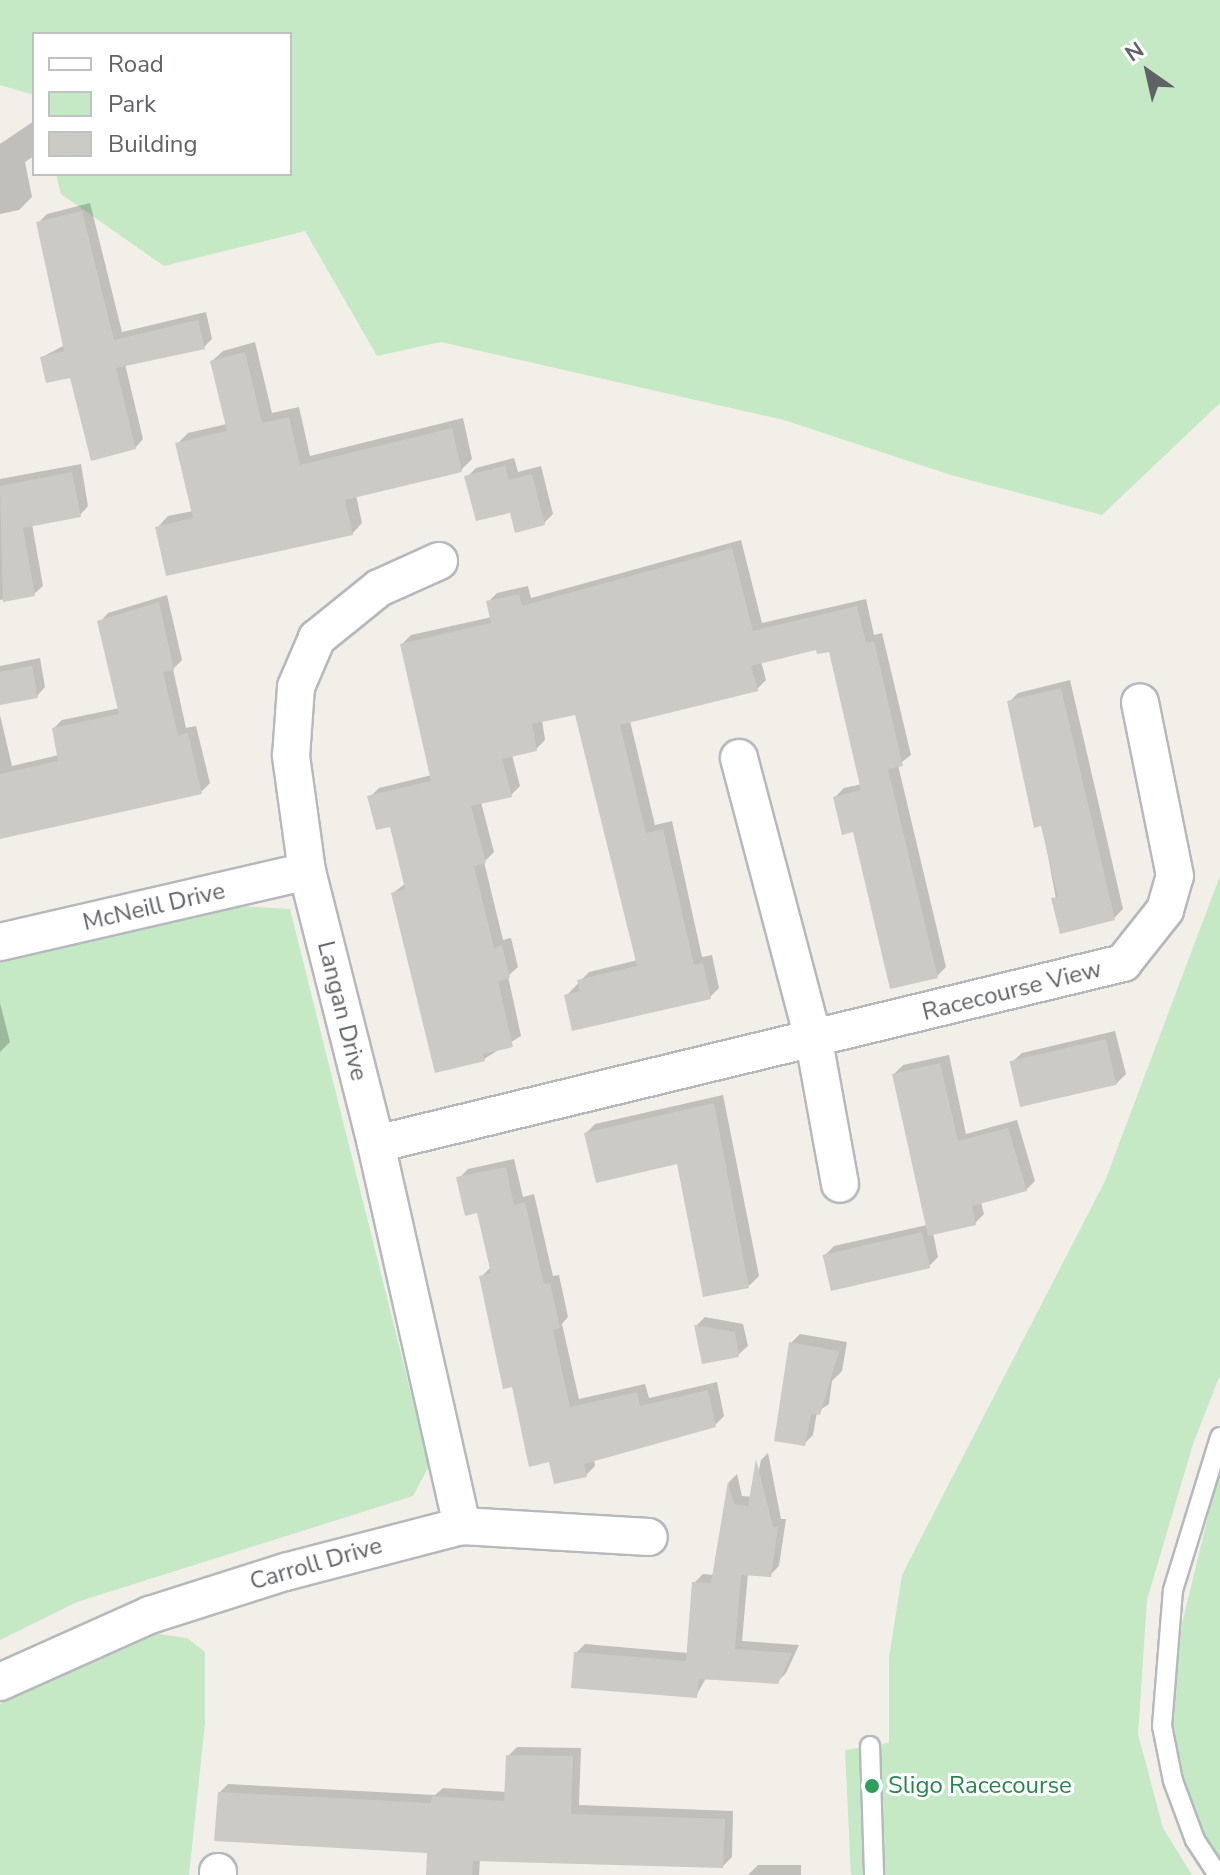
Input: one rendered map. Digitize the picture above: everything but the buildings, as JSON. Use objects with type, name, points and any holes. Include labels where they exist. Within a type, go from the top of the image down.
[{"type":"street","name":"Langan Drive","points":[[439,561],[405,573],[348,609],[317,638],[296,687],[291,756],[307,871],[376,1144],[462,1526]]},
{"type":"street","name":"Racecourse View","points":[[376,1144],[814,1041],[1123,963],[1165,910],[1175,876],[1140,702]]},
{"type":"street","points":[[739,758],[814,1041],[840,1184]]},
{"type":"street","name":"McNeill Drive","points":[[0,942],[307,871]]},
{"type":"street","name":"Carroll Drive","points":[[0,1682],[150,1615],[285,1572],[462,1526],[649,1537]]},
{"type":"lane","points":[[1218,1875],[1195,1840],[1173,1781],[1162,1726],[1173,1590],[1220,1437]]},
{"type":"lane","points":[[870,1746],[874,1875]]},
{"type":"green space","points":[[0,0],[1220,0],[1220,403],[1102,515],[951,475],[784,420],[441,342],[377,356],[305,231],[164,266],[61,194],[56,176],[292,176],[292,32],[32,32],[32,94],[0,85]]},
{"type":"green space","name":"Sligo Racecourse","points":[[1220,876],[1220,1375],[1193,1444],[1147,1600],[1138,1734],[1163,1828],[1192,1875],[851,1875],[845,1750],[889,1743],[889,1658],[902,1575],[1105,1181]]},
{"type":"green space","points":[[237,906],[290,909],[429,1466],[413,1496],[77,1602],[0,1640],[0,960]]},
{"type":"green space","points":[[1220,1467],[1220,1864],[1198,1826],[1180,1778],[1172,1719],[1182,1624]]},
{"type":"green space","points":[[158,1634],[187,1638],[205,1652],[205,1723],[189,1875],[0,1875],[0,1704]]},
{"type":"place","name":"Sligo Racecourse","points":[[872,1786]]}]
